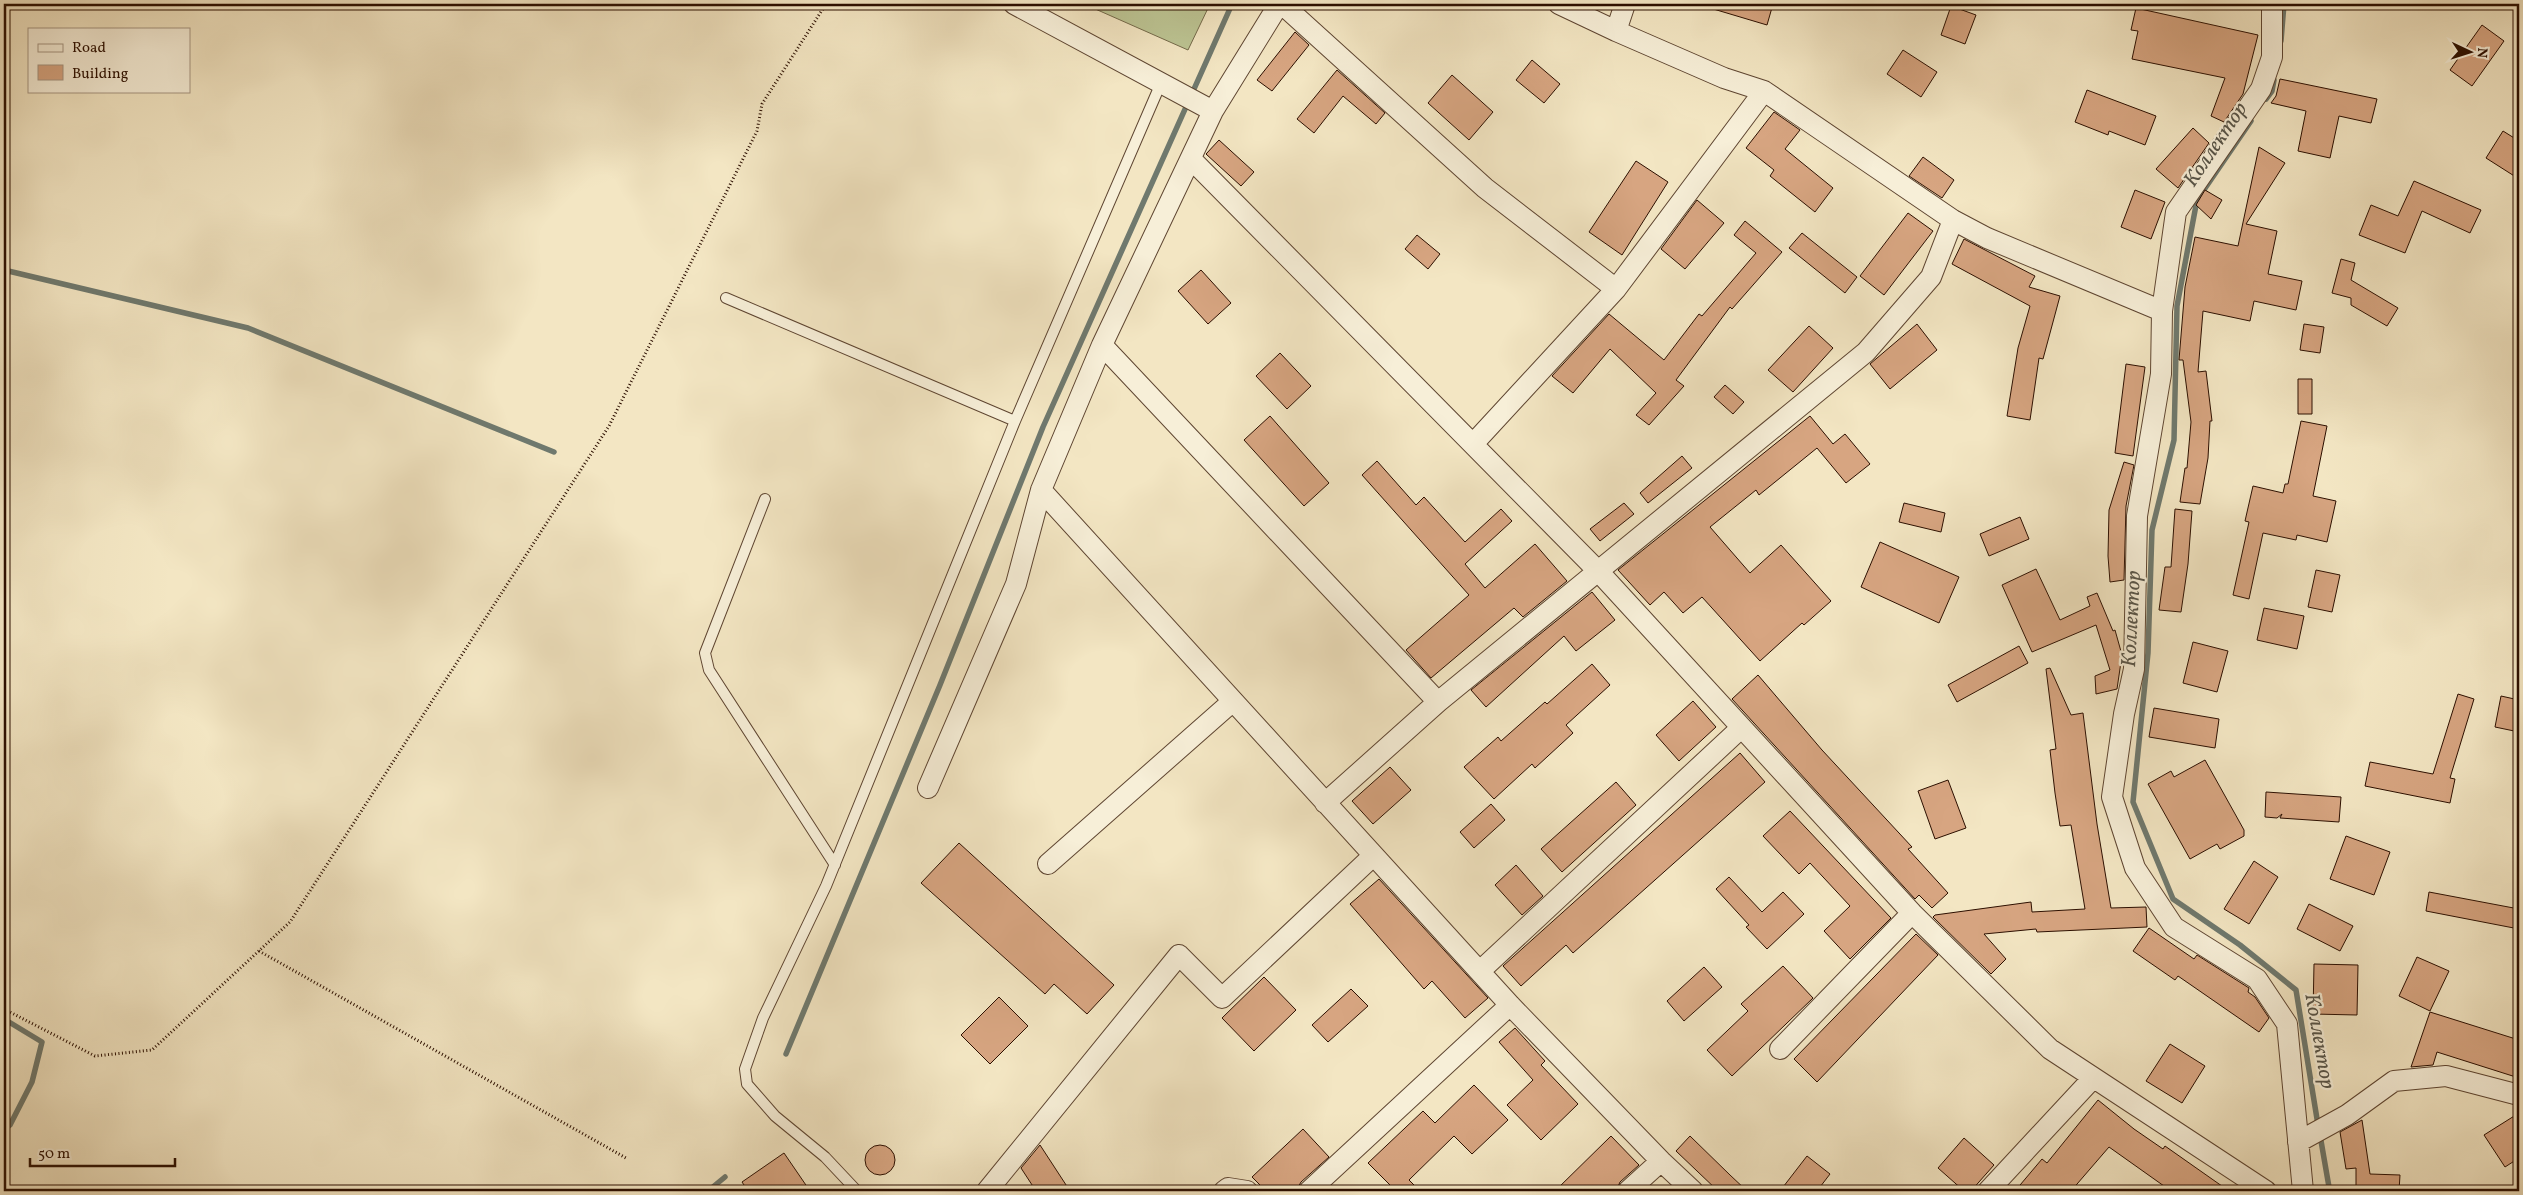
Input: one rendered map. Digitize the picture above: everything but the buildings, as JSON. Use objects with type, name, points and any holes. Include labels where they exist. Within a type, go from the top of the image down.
[{"type":"street","points":[[1014,4],[1197,103]]},
{"type":"street","points":[[928,788],[1016,584],[1041,490],[1102,345],[1192,158],[1197,103],[1280,4],[1485,188],[1616,289]]},
{"type":"street","points":[[1559,4],[1724,78],[1764,91],[1953,220],[1987,238],[2162,311]]},
{"type":"street","points":[[1616,31],[1625,4]]},
{"type":"street","points":[[2272,4],[2272,57],[2261,89],[2176,212],[2162,311],[2161,374],[2137,516],[2134,669],[2124,714],[2112,797],[2135,868],[2174,927],[2257,979],[2287,1024],[2303,1191]]},
{"type":"street","points":[[1473,444],[1616,289],[1764,91]]},
{"type":"street","points":[[1192,158],[1599,572],[1912,912],[2050,1049],[2266,1191]]},
{"type":"street","points":[[1325,803],[1438,702],[1866,352],[1931,277],[1953,220]]},
{"type":"street","points":[[1102,345],[1438,702]]},
{"type":"street","points":[[1041,490],[1510,1005],[1661,1161],[1693,1191]]},
{"type":"street","points":[[1048,864],[1232,701]]},
{"type":"street","points":[[1480,971],[1741,728]]},
{"type":"street","points":[[987,1191],[1179,955],[1222,998],[1373,856]]},
{"type":"street","points":[[1780,1050],[1912,912]]},
{"type":"street","points":[[1309,1191],[1510,1005]]},
{"type":"street","points":[[2298,1142],[2347,1115],[2394,1081],[2446,1076],[2519,1095]]},
{"type":"street","points":[[1988,1191],[2093,1078]]},
{"type":"street","points":[[1628,1191],[1661,1161]]},
{"type":"street","points":[[1224,1191],[1228,1188],[1247,1191]]},
{"type":"lane","points":[[857,1191],[825,1157],[775,1116],[747,1084],[745,1069],[763,1018],[835,865],[1014,422],[1161,84]]},
{"type":"lane","points":[[726,298],[1014,422]]},
{"type":"lane","points":[[765,499],[705,653],[705,660],[709,670],[835,865]]},
{"type":"path","points":[[4,1009],[96,1056],[152,1050],[290,922],[609,426],[757,131],[762,104],[826,4]]},
{"type":"path","points":[[259,951],[626,1158]]},
{"type":"green space","points":[[1084,4],[1210,4],[1188,50]]},
{"type":"waterway","points":[[786,1054],[940,685],[1043,427],[1232,4]]},
{"type":"waterway","name":"Коллектор","points":[[2281,41],[2284,4]]},
{"type":"waterway","name":"Коллектор","points":[[2266,99],[2272,91],[2274,80]]},
{"type":"waterway","name":"Коллектор","points":[[2251,121],[2197,200],[2177,306],[2174,440],[2152,530],[2148,653],[2133,802],[2173,899],[2240,945],[2296,990],[2318,1125]]},
{"type":"waterway","points":[[4,270],[248,328],[554,452]]},
{"type":"waterway","points":[[4,1019],[42,1042],[32,1082],[10,1125],[4,1130]]},
{"type":"waterway","name":"Коллектор","points":[[2320,1135],[2329,1187],[2328,1191]]},
{"type":"waterway","points":[[708,1191],[725,1177]]}]
